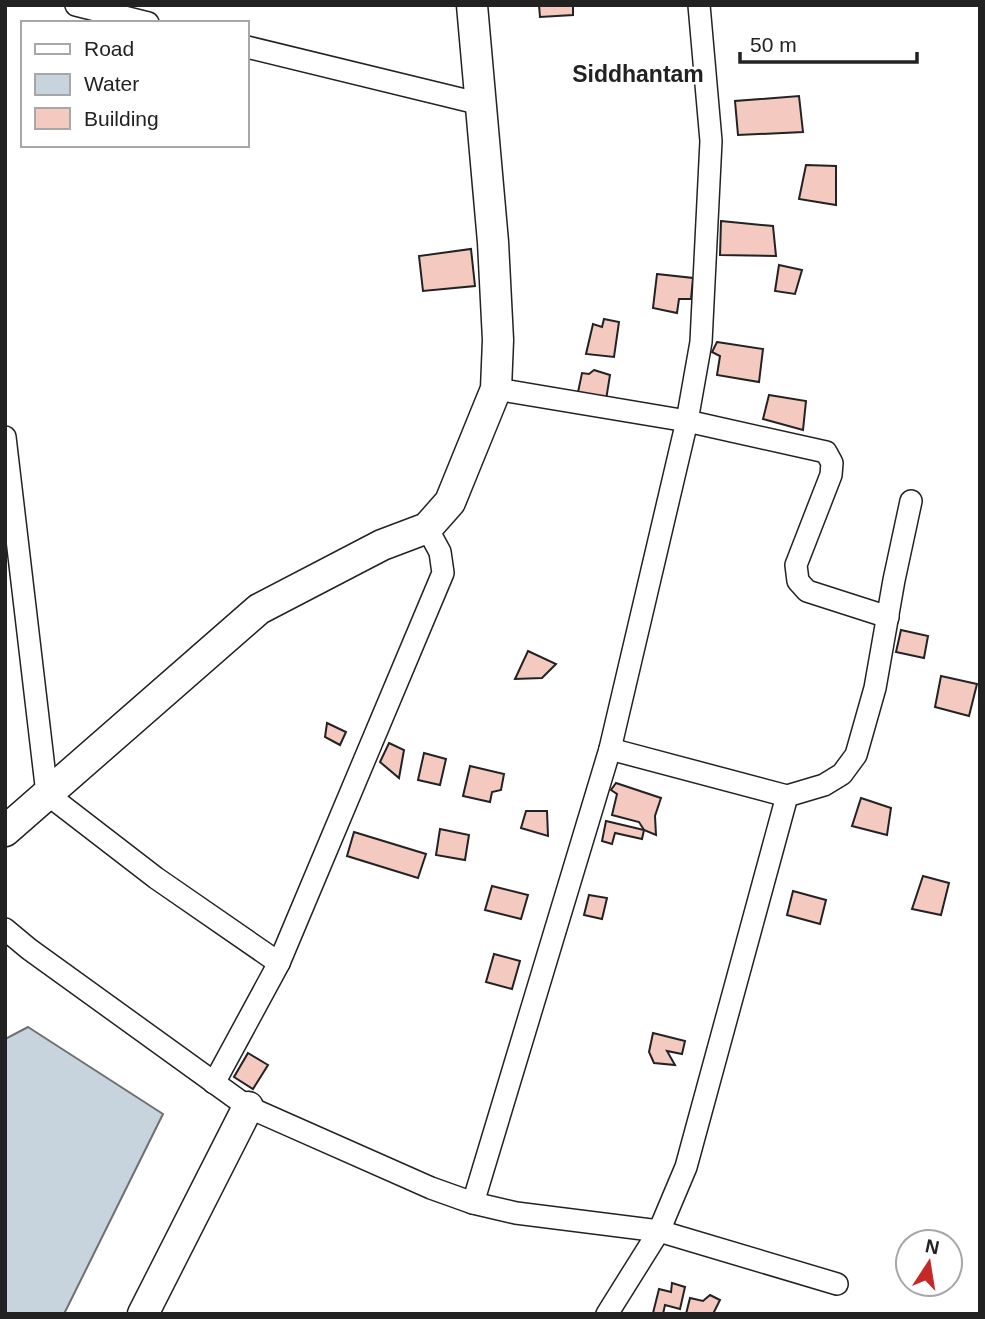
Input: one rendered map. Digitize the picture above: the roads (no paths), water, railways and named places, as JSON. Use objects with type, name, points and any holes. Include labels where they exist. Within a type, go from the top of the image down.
[{"type":"main road","points":[[5,831],[259,609],[382,545],[427,528],[450,502],[496,389],[498,340],[493,242],[472,5]]},
{"type":"main road","points":[[143,1314],[248,1107]]},
{"type":"street","points":[[76,5],[140,21]]},
{"type":"street","points":[[473,1203],[610,749],[687,421],[701,342],[711,141],[699,5]]},
{"type":"street","points":[[248,47],[481,104]]},
{"type":"street","points":[[496,389],[687,421],[826,452],[832,463],[831,475],[796,565],[797,582],[807,591],[888,617]]},
{"type":"street","points":[[5,437],[47,794],[156,878],[279,963]]},
{"type":"street","points":[[610,749],[787,796],[824,785],[842,774],[856,755],[875,688],[911,501]]},
{"type":"street","points":[[214,1083],[279,963],[443,573],[440,552],[427,528]]},
{"type":"street","points":[[607,1314],[659,1231],[686,1167],[787,796]]},
{"type":"street","points":[[5,929],[29,950],[248,1107],[431,1188],[473,1203],[516,1213],[659,1231],[837,1284]]},
{"type":"water","points":[[28,1027],[163,1114],[64,1314],[5,1314],[5,1039]]},
{"type":"district","name":"Siddhantam","points":[[638,74]]}]
